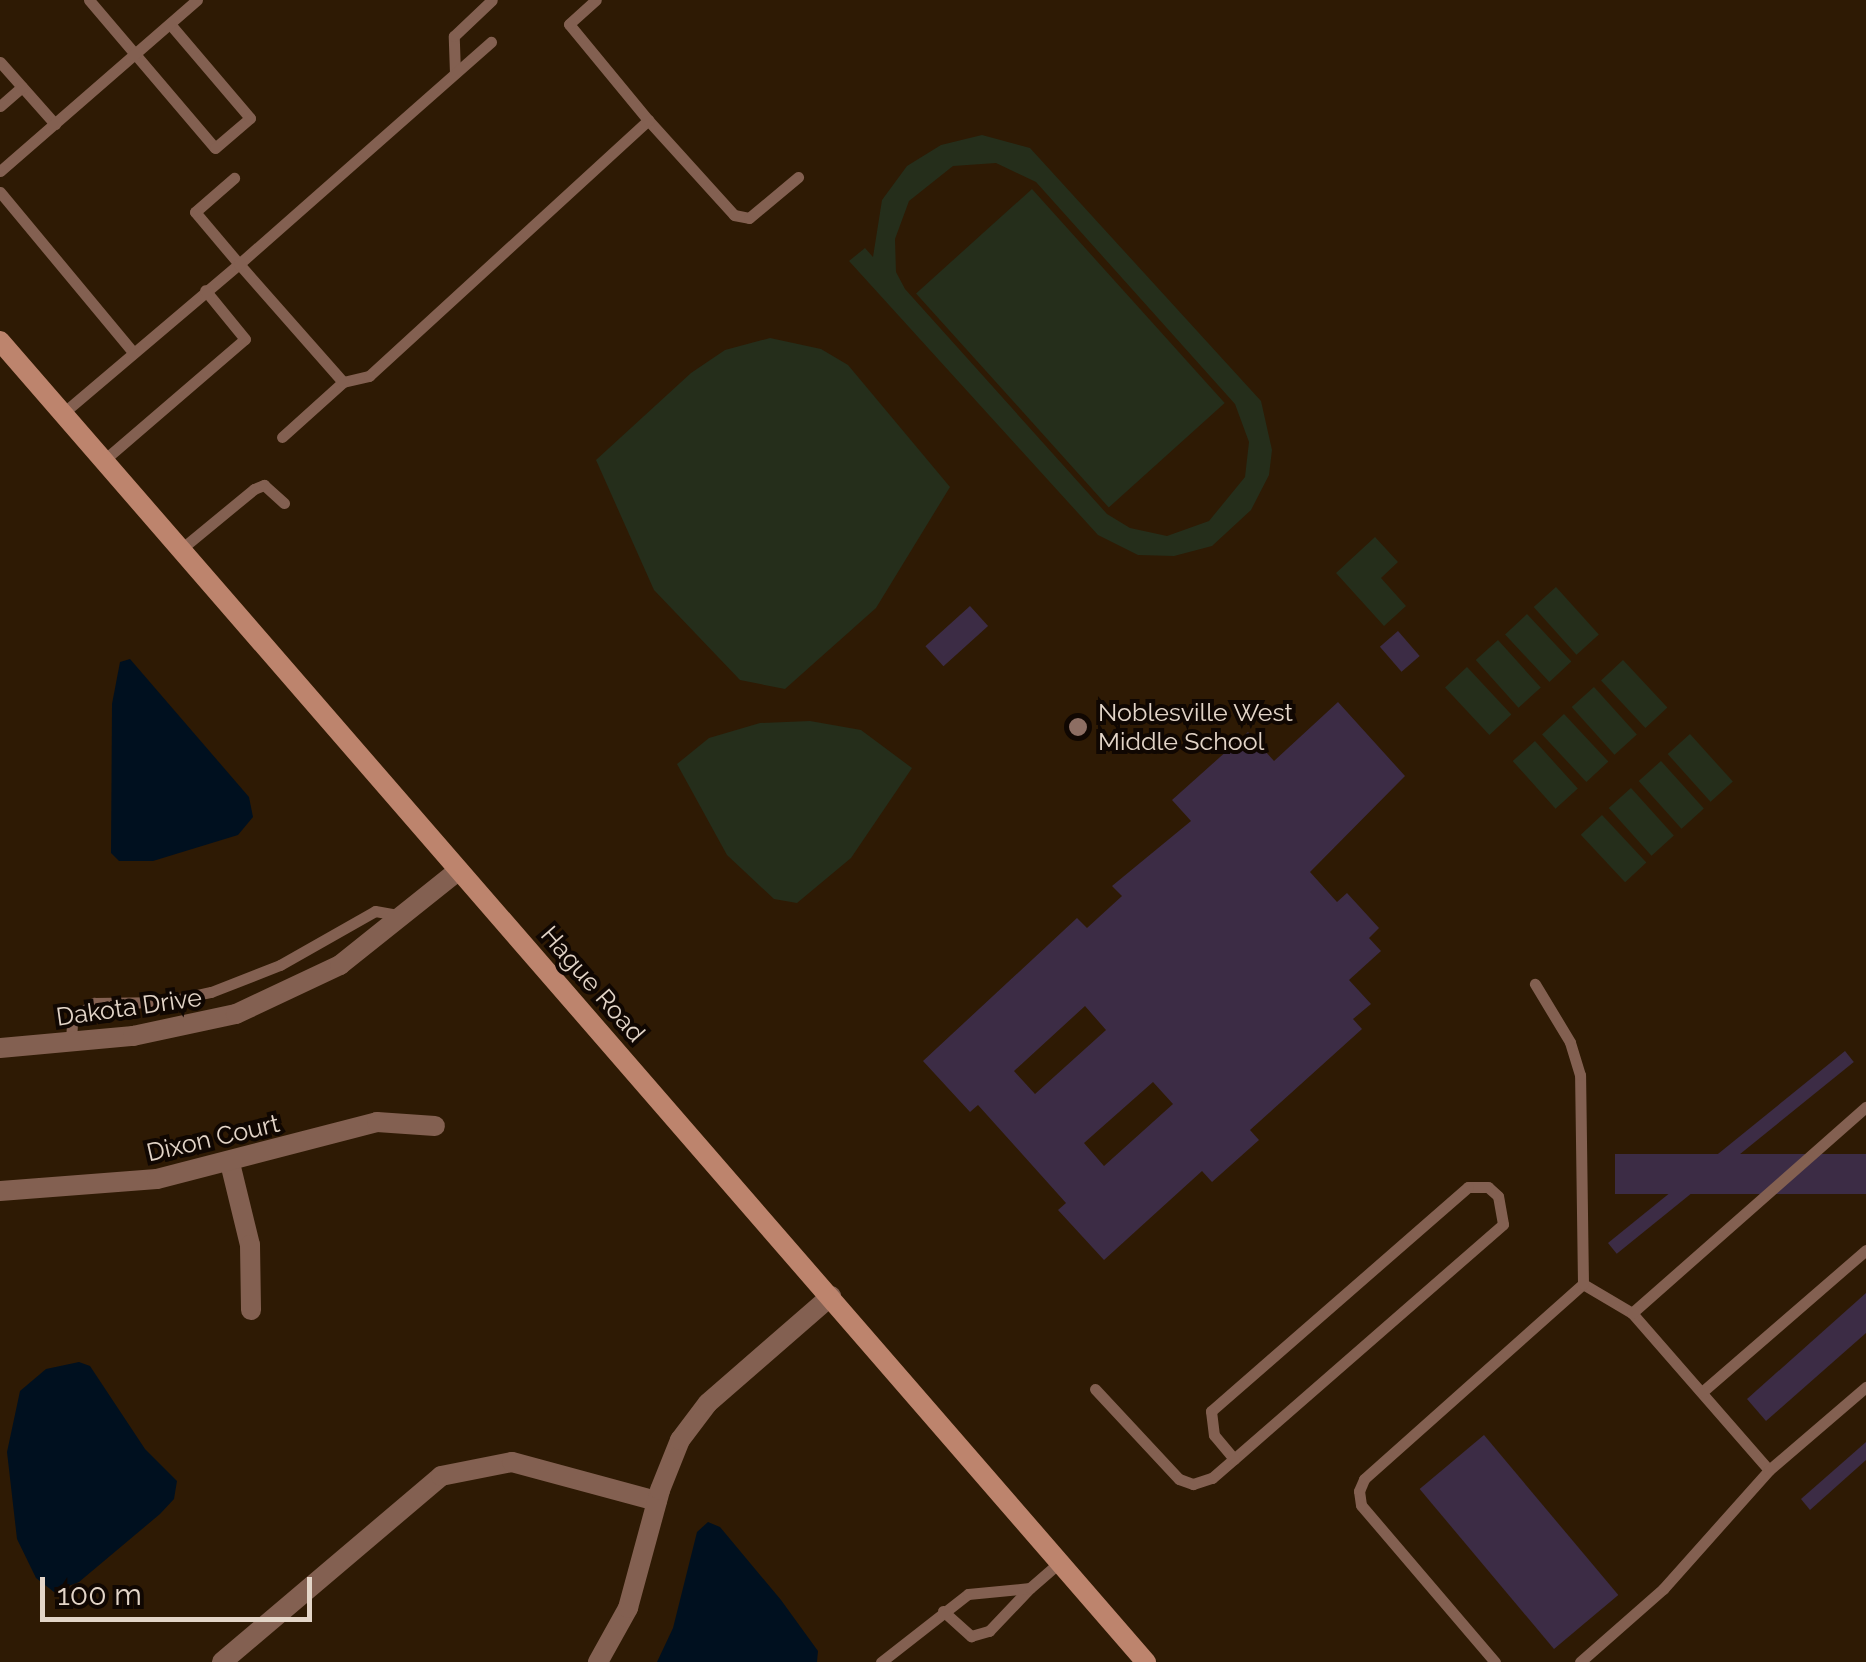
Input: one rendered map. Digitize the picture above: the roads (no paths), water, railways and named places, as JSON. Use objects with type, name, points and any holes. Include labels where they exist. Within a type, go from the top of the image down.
[{"type":"main road","name":"Hague Road","points":[[0,341],[1146,1662]]},
{"type":"street","name":"Dakota Drive","points":[[0,1048],[182,1029],[236,1014],[340,965],[404,918],[459,870]]},
{"type":"street","name":"Dixon Court","points":[[0,1191],[88,1188],[230,1163],[376,1122],[435,1126]]},
{"type":"street","points":[[230,1163],[250,1244],[251,1310]]},
{"type":"street","points":[[598,1662],[628,1608],[657,1501],[694,1420],[830,1296]]},
{"type":"street","points":[[222,1662],[441,1476],[512,1462],[657,1501]]},
{"type":"lane","points":[[89,0],[216,148],[250,118],[170,24]]},
{"type":"lane","points":[[0,171],[136,56],[170,24],[181,5],[197,0]]},
{"type":"lane","points":[[455,73],[454,36],[492,0]]},
{"type":"lane","points":[[596,0],[570,24],[648,120],[734,216],[749,218],[798,176]]},
{"type":"lane","points":[[62,414],[491,42]]},
{"type":"lane","points":[[0,62],[55,124]]},
{"type":"lane","points":[[0,106],[22,87]]},
{"type":"lane","points":[[282,437],[342,382],[369,376],[648,120]]},
{"type":"lane","points":[[234,178],[195,212],[342,382]]},
{"type":"lane","points":[[0,192],[133,352]]},
{"type":"lane","points":[[103,461],[245,339],[204,290]]},
{"type":"lane","points":[[180,550],[254,489],[264,485],[284,503]]},
{"type":"lane","points":[[71,1042],[72,1020],[94,1003],[211,992],[280,965],[375,911],[404,918]]},
{"type":"lane","points":[[1495,1662],[1361,1505],[1359,1491],[1364,1478],[1583,1284],[1580,1075],[1570,1042],[1535,984]]},
{"type":"lane","points":[[1632,1314],[1866,1107]]},
{"type":"lane","points":[[1095,1388],[1179,1479],[1194,1484],[1212,1478],[1234,1459],[1503,1224],[1498,1196],[1488,1187],[1468,1187],[1211,1412],[1214,1436],[1234,1459]]},
{"type":"lane","points":[[1702,1392],[1866,1250]]},
{"type":"lane","points":[[1583,1284],[1632,1314],[1769,1470]]},
{"type":"lane","points":[[1580,1662],[1663,1588],[1769,1470],[1866,1387]]},
{"type":"lane","points":[[942,1611],[972,1636],[989,1631],[1060,1562]]},
{"type":"lane","points":[[882,1662],[968,1594],[1030,1588]]},
{"type":"water","points":[[130,659],[249,797],[253,817],[238,835],[153,861],[119,861],[111,853],[112,704],[120,662]]},
{"type":"water","points":[[79,1362],[90,1366],[145,1449],[177,1481],[174,1499],[160,1514],[79,1582],[54,1592],[36,1578],[17,1539],[7,1452],[20,1391],[46,1369]]},
{"type":"water","points":[[708,1522],[720,1527],[781,1600],[818,1651],[817,1662],[657,1662],[673,1628],[697,1532]]},
{"type":"place","name":"Noblesville West Middle School","points":[[1078,727]]}]
